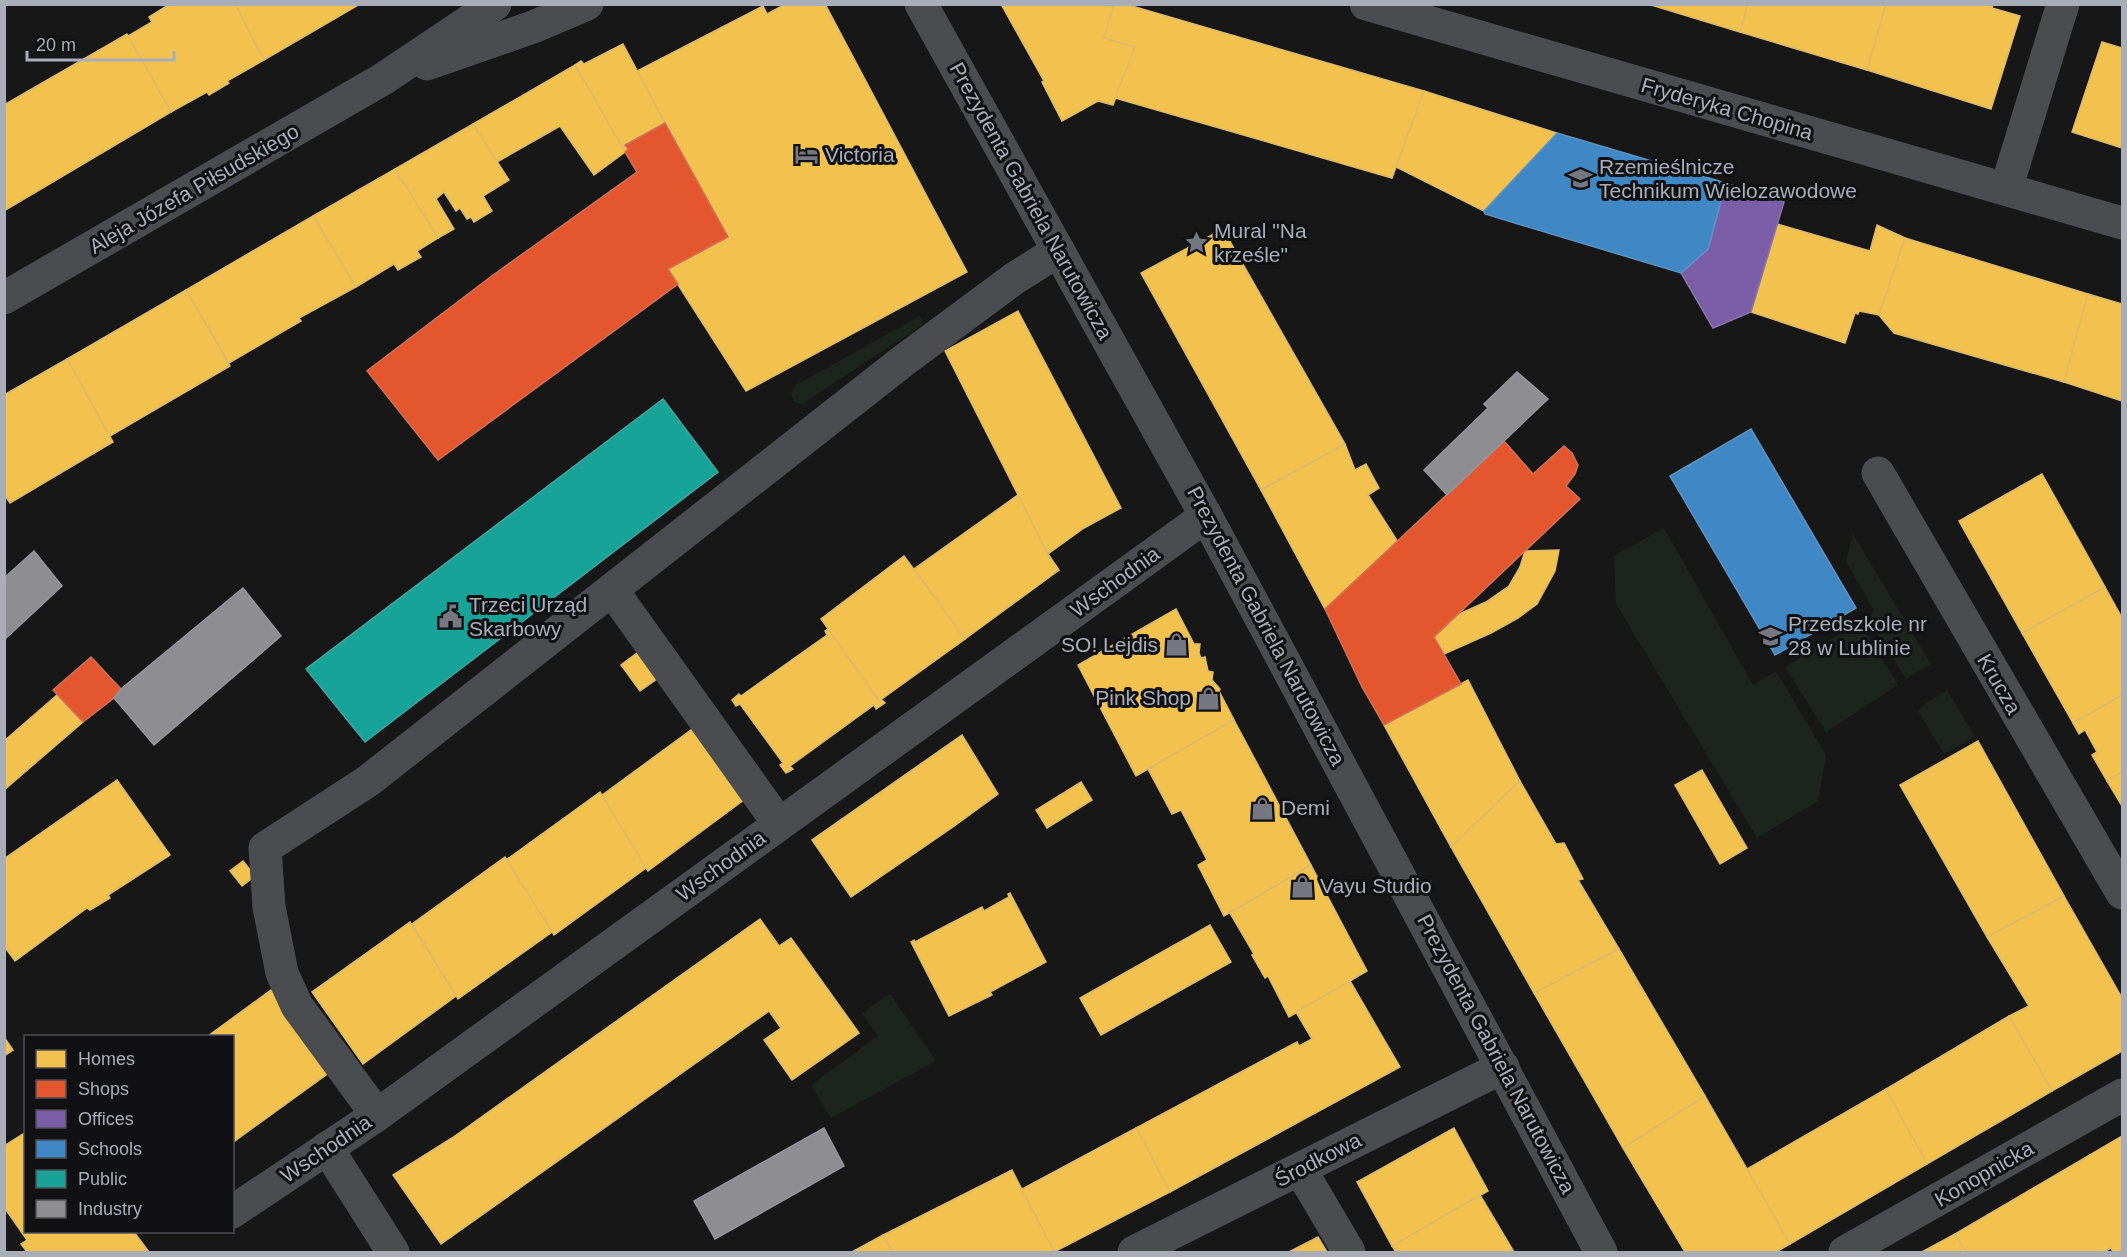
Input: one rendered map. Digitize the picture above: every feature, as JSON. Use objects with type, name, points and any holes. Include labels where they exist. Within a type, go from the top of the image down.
[{"type":"street","name":"Aleja Józefa Piłsudskiego","points":[[4,298],[383,79],[495,4]]},
{"type":"street","name":"Aleja Józefa Piłsudskiego","points":[[383,79],[533,27],[587,4]]},
{"type":"street","name":"Prezydenta Gabriela Narutowicza","points":[[921,4],[1206,516],[1601,1252]]},
{"type":"street","name":"Fryderyka Chopina","points":[[1365,4],[2122,223]]},
{"type":"street","points":[[2006,189],[2063,4]]},
{"type":"street","points":[[376,1114],[297,1006],[282,973],[268,907],[265,848],[368,781],[912,354],[1015,278],[1058,251]]},
{"type":"street","name":"Krucza","points":[[1878,473],[2122,893]]},
{"type":"street","name":"Wschodnia","points":[[234,1211],[376,1114],[1206,516]]},
{"type":"street","points":[[612,590],[779,824]]},
{"type":"street","name":"Środkowa","points":[[1134,1252],[1503,1067]]},
{"type":"street","name":"Konopnicka","points":[[1845,1252],[2122,1095]]},
{"type":"street","points":[[327,1148],[393,1252]]},
{"type":"street","points":[[1300,1169],[1349,1252]]},
{"type":"shaded area","points":[[920,316],[924,324],[802,404],[794,402],[791,394],[796,385]]},
{"type":"shaded area","points":[[1664,528],[1753,685],[1776,671],[1826,755],[1818,801],[1757,838],[1616,604],[1614,556]]},
{"type":"shaded area","points":[[1853,534],[1931,664],[1906,679],[1869,620],[1873,609],[1846,561]]},
{"type":"shaded area","points":[[1859,622],[1898,685],[1826,732],[1785,667]]},
{"type":"shaded area","points":[[1947,690],[1975,737],[1944,754],[1918,711]]},
{"type":"shaded area","points":[[890,994],[936,1061],[831,1118],[811,1085],[878,1036],[862,1013]]},
{"type":"building: Homes","points":[[170,4],[235,4],[264,60],[227,81],[229,83],[209,95],[207,92],[171,112],[128,36],[152,22],[149,17]]},
{"type":"building: Homes","points":[[235,4],[360,4],[264,60]]},
{"type":"building: Homes","points":[[786,4],[825,4],[967,272],[746,391],[668,269],[728,237],[637,71],[763,6],[767,14]]},
{"type":"building: Homes","points":[[1001,4],[1114,4],[1104,38],[1135,47],[1113,105],[1098,101],[1062,121],[1042,82],[1044,81]]},
{"type":"building: Homes","points":[[1114,4],[1125,4],[1424,91],[1392,178],[1115,98],[1135,47],[1104,38]]},
{"type":"building: Homes","points":[[1648,4],[1748,4],[1740,32]]},
{"type":"building: Homes","points":[[1748,4],[1886,4],[1867,70],[1740,32]]},
{"type":"building: Homes","points":[[1886,4],[1993,4],[1992,8],[2020,16],[1991,109],[1867,70]]},
{"type":"building: Homes","points":[[127,34],[171,112],[4,211],[4,105]]},
{"type":"building: Homes","points":[[2102,42],[2122,48],[2122,148],[2072,132]]},
{"type":"building: Homes","points":[[623,44],[665,123],[625,145],[628,149],[625,152],[575,65],[581,61],[584,64]]},
{"type":"building: Homes","points":[[575,65],[625,152],[594,175],[560,126],[497,162],[473,124]]},
{"type":"building: Homes","points":[[1424,91],[1557,133],[1484,211],[1396,167]]},
{"type":"building: Homes","points":[[473,124],[509,180],[483,196],[492,211],[474,222],[471,217],[467,219],[460,208],[456,211],[444,192],[436,199],[454,229],[438,238],[395,169]]},
{"type":"building: Homes","points":[[395,169],[438,238],[417,251],[421,257],[398,270],[394,264],[356,287],[313,216]]},
{"type":"building: Homes","points":[[313,216],[356,287],[299,318],[301,321],[229,363],[186,290]]},
{"type":"building: Homes","points":[[1777,224],[1870,251],[1877,225],[1905,238],[1879,315],[1859,311],[1858,314],[1855,313],[1845,343],[1751,312]]},
{"type":"building: Homes","points":[[1223,229],[1345,444],[1261,490],[1141,273]]},
{"type":"building: Homes","points":[[1905,238],[2088,294],[2064,382],[1894,333],[1879,315]]},
{"type":"building: Homes","points":[[186,290],[230,366],[110,436],[67,359]]},
{"type":"building: Homes","points":[[2088,294],[2122,304],[2122,401],[2064,382]]},
{"type":"building: Homes","points":[[1018,311],[1121,508],[1084,528],[1048,554],[945,351]]},
{"type":"building: Homes","points":[[67,359],[113,442],[10,503],[4,494],[4,395]]},
{"type":"building: Homes","points":[[1345,444],[1355,470],[1366,464],[1379,488],[1368,495],[1398,542],[1325,609],[1261,490]]},
{"type":"building: Homes","points":[[2042,474],[2105,587],[2022,633],[1959,521]]},
{"type":"building: Homes","points":[[1018,495],[1048,554],[1059,570],[965,639],[914,569]]},
{"type":"building: Homes","points":[[1559,550],[1555,571],[1537,604],[1491,633],[1444,654],[1434,637],[1457,615],[1486,602],[1509,586],[1520,567],[1525,551]]},
{"type":"building: Homes","points":[[904,556],[965,639],[879,701],[821,619]]},
{"type":"building: Homes","points":[[2105,587],[2122,618],[2122,695],[2073,723],[2022,633]]},
{"type":"building: Homes","points":[[1176,609],[1194,644],[1200,644],[1201,658],[1205,657],[1208,671],[1213,672],[1212,680],[1220,689],[1234,720],[1136,776],[1078,665]]},
{"type":"building: Homes","points":[[828,629],[879,701],[882,700],[885,703],[876,709],[874,705],[790,766],[793,769],[786,773],[780,765],[783,763],[740,704],[736,706],[732,700],[827,635],[825,631]]},
{"type":"building: Homes","points":[[641,650],[661,676],[640,691],[621,665]]},
{"type":"building: Homes","points":[[1468,680],[1520,781],[1451,847],[1384,725]]},
{"type":"building: Homes","points":[[57,695],[83,722],[4,790],[4,741]]},
{"type":"building: Homes","points":[[2122,695],[2122,772],[2107,781],[2092,755],[2097,752],[2085,730],[2079,734],[2073,723]]},
{"type":"building: Homes","points":[[1234,720],[1311,865],[1224,916],[1198,865],[1207,860],[1181,810],[1172,814],[1148,769]]},
{"type":"building: Homes","points":[[695,727],[745,799],[648,871],[601,796]]},
{"type":"building: Homes","points":[[962,735],[998,794],[851,897],[812,840]]},
{"type":"building: Homes","points":[[1978,741],[2064,896],[1987,937],[1900,785]]},
{"type":"building: Homes","points":[[1702,770],[1747,848],[1720,864],[1675,785]]},
{"type":"building: Homes","points":[[2122,772],[2122,806],[2107,781]]},
{"type":"building: Homes","points":[[117,780],[170,855],[108,895],[110,898],[90,910],[87,908],[15,961],[4,946],[4,859]]},
{"type":"building: Homes","points":[[1520,781],[1556,844],[1564,843],[1583,879],[1578,880],[1619,949],[1534,993],[1451,847]]},
{"type":"building: Homes","points":[[1081,782],[1092,800],[1047,828],[1036,810]]},
{"type":"building: Homes","points":[[600,792],[646,868],[554,935],[506,860]]},
{"type":"building: Homes","points":[[505,857],[552,932],[458,999],[412,924]]},
{"type":"building: Homes","points":[[243,861],[255,876],[242,886],[230,871]]},
{"type":"building: Homes","points":[[1311,865],[1367,971],[1289,1017],[1268,976],[1265,978],[1230,913]]},
{"type":"building: Homes","points":[[1010,893],[1046,962],[990,992],[992,995],[949,1016],[911,942],[982,907],[984,911],[1009,897]]},
{"type":"building: Homes","points":[[2064,896],[2122,998],[2122,1051],[2052,1091],[2009,1016],[2029,1006],[1987,937]]},
{"type":"building: Homes","points":[[760,919],[779,946],[791,938],[859,1033],[792,1080],[764,1040],[781,1028],[769,1011],[441,1244],[393,1175],[452,1138]]},
{"type":"building: Homes","points":[[410,922],[456,996],[363,1064],[312,992]]},
{"type":"building: Homes","points":[[1210,925],[1231,962],[1101,1035],[1080,998]]},
{"type":"building: Homes","points":[[1619,949],[1705,1096],[1623,1148],[1534,993]]},
{"type":"building: Homes","points":[[1350,981],[1400,1067],[1170,1192],[1136,1128],[1297,1042],[1299,1046],[1312,1039],[1296,1012]]},
{"type":"building: Homes","points":[[271,990],[330,1072],[234,1142],[234,1035],[209,1035]]},
{"type":"building: Homes","points":[[2009,1016],[2052,1091],[1927,1164],[1886,1089]]},
{"type":"building: Homes","points":[[4,1037],[13,1050],[4,1056]]},
{"type":"building: Homes","points":[[1886,1089],[1927,1164],[1790,1244],[1747,1169]]},
{"type":"building: Homes","points":[[1705,1096],[1790,1244],[1776,1252],[1685,1252],[1623,1148]]},
{"type":"building: Homes","points":[[1136,1128],[1170,1192],[1054,1252],[1022,1189]]},
{"type":"building: Homes","points":[[1454,1128],[1488,1191],[1392,1246],[1357,1182]]},
{"type":"building: Homes","points":[[24,1133],[24,1233],[135,1233],[149,1252],[27,1252],[21,1244],[27,1240],[4,1207],[4,1146]]},
{"type":"building: Homes","points":[[2122,1136],[2122,1250],[2113,1252],[2111,1248],[2104,1252],[1966,1252],[1955,1234]]},
{"type":"building: Homes","points":[[1012,1170],[1054,1252],[892,1252],[883,1235]]},
{"type":"building: Homes","points":[[1480,1195],[1514,1252],[1396,1252],[1392,1246]]},
{"type":"building: Homes","points":[[1955,1234],[1966,1252],[1922,1252]]},
{"type":"building: Homes","points":[[883,1235],[892,1252],[852,1252]]},
{"type":"building: Homes","points":[[1318,1237],[1327,1252],[1289,1252]]},
{"type":"building: Shops","points":[[665,123],[728,237],[668,269],[678,284],[438,460],[367,371],[489,278],[637,172],[625,152],[628,149],[625,145]]},
{"type":"building: Shops","points":[[1504,441],[1533,474],[1564,446],[1572,453],[1578,465],[1575,474],[1566,486],[1580,499],[1434,637],[1461,684],[1384,725],[1362,687],[1325,609]]},
{"type":"building: Shops","points":[[91,657],[121,689],[114,698],[83,722],[53,690]]},
{"type":"building: Offices","points":[[1726,183],[1784,202],[1751,312],[1713,328],[1681,273],[1708,249]]},
{"type":"building: Schools","points":[[1557,133],[1726,183],[1708,249],[1681,273],[1485,214],[1484,211]]},
{"type":"building: Schools","points":[[1751,429],[1856,608],[1775,655],[1670,476]]},
{"type":"building: Public","name":"Trzeci Urząd Skarbowy","points":[[663,399],[718,472],[365,742],[306,669]]},
{"type":"building: Industry","points":[[1517,372],[1548,399],[1447,495],[1424,470],[1488,408],[1484,404]]},
{"type":"building: Industry","points":[[34,551],[62,586],[4,640],[4,578]]},
{"type":"building: Industry","points":[[243,588],[281,636],[154,745],[114,698],[121,689]]},
{"type":"building: Industry","points":[[824,1128],[844,1166],[715,1239],[694,1201]]},
{"type":"place","name":"Victoria","points":[[807,155]]},
{"type":"place","name":"Rzemieślnicze Technikum Wielozawodowe","points":[[1581,179]]},
{"type":"place","name":"Mural \"Na krześle\"","points":[[1196,243]]},
{"type":"place","name":"Trzeci Urząd Skarbowy","points":[[451,617]]},
{"type":"place","name":"Przedszkole nr 28 w Lublinie","points":[[1770,636]]},
{"type":"place","name":"SO! Lejdis","points":[[1176,645]]},
{"type":"place","name":"Pink Shop","points":[[1209,698]]},
{"type":"place","name":"Demi","points":[[1263,808]]},
{"type":"place","name":"Vayu Studio","points":[[1302,886]]}]
